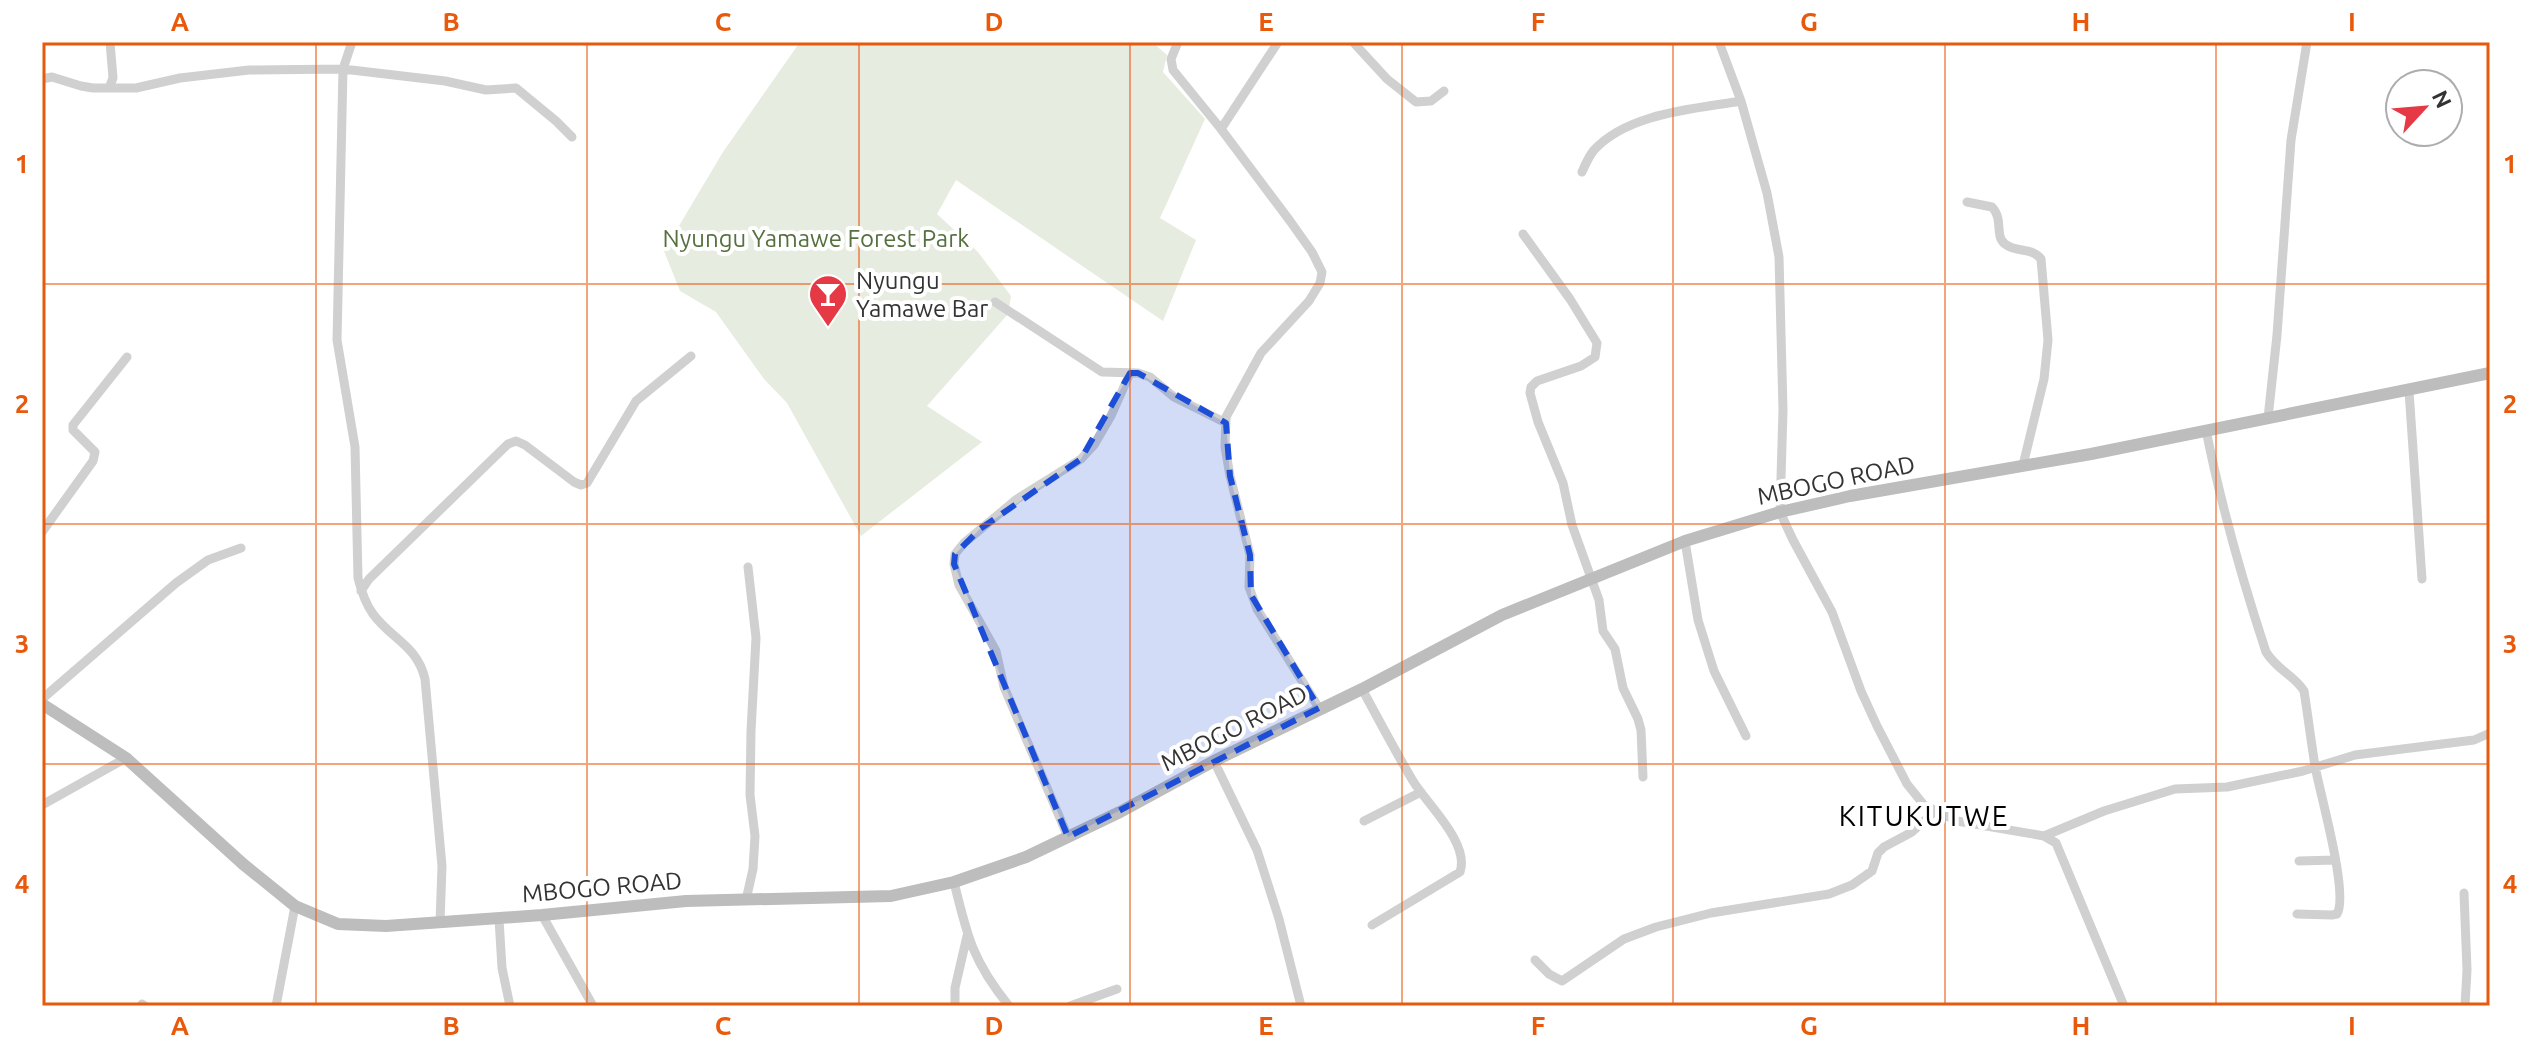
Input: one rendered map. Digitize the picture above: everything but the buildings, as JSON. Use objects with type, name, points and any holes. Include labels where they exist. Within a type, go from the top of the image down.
[{"type":"main road","name":"MBOGO ROAD","points":[[42,702],[126,758],[243,864],[295,906],[338,924],[386,926],[499,919],[686,901],[891,896],[954,882],[1026,857],[1362,689],[1502,615],[1685,541],[1780,512],[1850,496],[2490,373]]},
{"type":"street","points":[[109,88],[113,78],[110,42]]},
{"type":"street","points":[[352,42],[343,69],[337,340],[355,447],[358,578],[361,591],[374,615],[404,641],[424,672],[442,866],[440,922]]},
{"type":"street","points":[[1178,42],[1171,59],[1173,70],[1312,252],[1322,272],[1320,283],[1309,301],[1261,353],[1229,410],[1225,447],[1250,555],[1248,577],[1251,595],[1319,708]]},
{"type":"street","points":[[1221,129],[1278,42]]},
{"type":"street","points":[[1353,42],[1387,79],[1416,102],[1431,101],[1444,91]]},
{"type":"street","points":[[1719,42],[1741,101],[1767,193],[1779,257],[1783,396],[1780,512],[1832,612],[1861,691],[1907,784],[1924,805],[1957,821],[2044,836],[2056,843],[2124,1006]]},
{"type":"street","points":[[2268,418],[2291,140],[2307,42]]},
{"type":"street","points":[[42,79],[52,77],[81,86],[136,88],[180,78],[249,70],[343,69],[445,81],[486,90],[516,88],[572,137]]},
{"type":"street","points":[[1582,172],[1593,151],[1610,137],[1648,117],[1741,101]]},
{"type":"street","points":[[1967,202],[1992,207],[2000,221],[2002,241],[2008,246],[2034,252],[2041,259],[2048,340],[2044,379],[2023,465]]},
{"type":"street","points":[[1523,234],[1597,343],[1595,357],[1581,366],[1537,381],[1530,393],[1538,422],[1563,483],[1572,525],[1599,600],[1603,631],[1615,649],[1623,688],[1641,730],[1643,777]]},
{"type":"street","points":[[995,302],[1102,372],[1138,373],[1150,377],[1174,397],[1226,423]]},
{"type":"street","points":[[361,591],[369,579],[508,444],[516,441],[525,445],[574,482],[581,485],[587,483],[636,401],[691,356]]},
{"type":"street","points":[[42,532],[93,461],[95,452],[73,430],[73,425],[127,357]]},
{"type":"street","points":[[1068,837],[1004,687],[996,651],[959,585],[955,554],[1017,499],[1081,459],[1094,445],[1111,416],[1130,373]]},
{"type":"street","points":[[2409,391],[2422,579]]},
{"type":"street","points":[[2206,430],[2238,565],[2266,652],[2274,665],[2304,691],[2341,902],[2337,914],[2297,914]]},
{"type":"street","points":[[1685,541],[1698,620],[1714,671],[1746,736]]},
{"type":"street","points":[[42,702],[176,583],[208,560],[241,548]]},
{"type":"street","points":[[746,900],[753,869],[755,836],[750,795],[756,638],[748,567]]},
{"type":"street","points":[[1362,689],[1421,792],[1445,823],[1457,846],[1462,869],[1372,925]]},
{"type":"street","points":[[2044,836],[2104,811],[2175,789],[2227,787],[2355,755],[2474,740],[2490,733]]},
{"type":"street","points":[[42,805],[126,758]]},
{"type":"street","points":[[1214,761],[1257,850],[1279,919],[1301,1006]]},
{"type":"street","points":[[1364,821],[1421,792]]},
{"type":"street","points":[[1535,960],[1549,974],[1562,981],[1614,945],[1656,927],[1711,913],[1829,894],[1865,878],[1884,847],[1912,832],[1936,810]]},
{"type":"street","points":[[2299,861],[2335,860]]},
{"type":"street","points":[[954,882],[967,936],[980,968],[1009,1006]]},
{"type":"street","points":[[2464,893],[2465,1006]]},
{"type":"street","points":[[276,1006],[295,906]]},
{"type":"street","points":[[542,915],[593,1006]]},
{"type":"street","points":[[499,919],[502,968],[510,1006]]},
{"type":"street","points":[[955,1006],[955,988],[967,936]]},
{"type":"street","points":[[1070,1006],[1117,989]]},
{"type":"highlighted area","points":[[1130,373],[1138,373],[1226,423],[1230,476],[1250,555],[1251,595],[1319,708],[1068,837],[954,564],[955,554],[980,529],[1081,459]]},
{"type":"green space","name":"Nyungu Yamawe Forest Park","points":[[800,42],[1152,42],[1167,55],[1163,72],[1205,119],[1160,218],[1196,240],[1163,321],[956,180],[937,214],[978,252],[1011,296],[1008,314],[927,406],[982,442],[861,536],[787,403],[764,379],[716,312],[680,291],[664,251],[723,152]]},
{"type":"place","name":"Nyungu Yamawe Bar","points":[[828,328]]},
{"type":"district","name":"KITUKUTWE","points":[[1924,815]]}]
